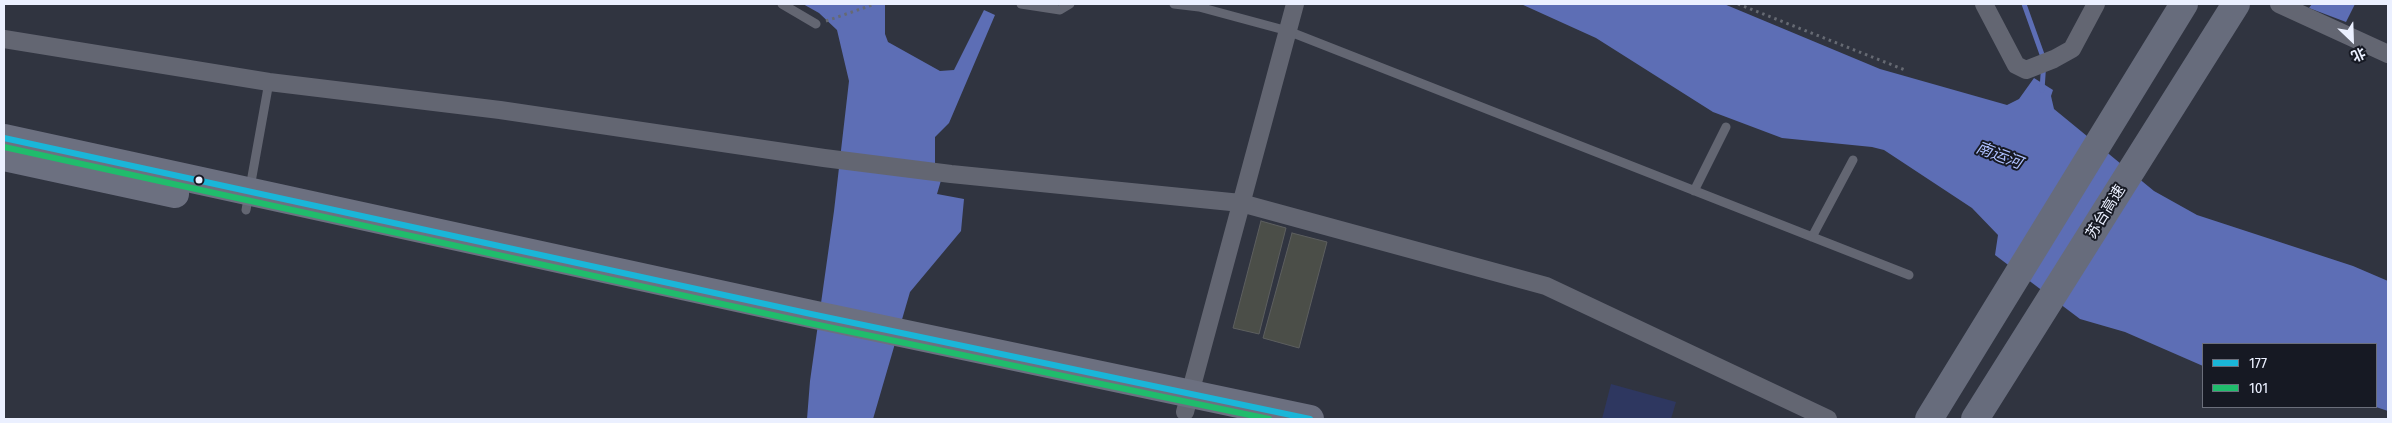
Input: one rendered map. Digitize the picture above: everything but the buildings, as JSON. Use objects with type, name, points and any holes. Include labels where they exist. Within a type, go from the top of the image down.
[{"type":"highway","points":[[1929,419],[2184,4]]},
{"type":"highway","name":"苏台高速","points":[[1975,419],[2236,4]]},
{"type":"highway","points":[[2124,182],[2253,4]]},
{"type":"main road","points":[[4,138],[248,200],[809,322],[1188,403],[1310,419]]},
{"type":"main road","points":[[4,158],[248,200]]},
{"type":"main road","points":[[1188,403],[1220,419]]},
{"type":"street","points":[[1188,403],[1296,4]]},
{"type":"street","points":[[1984,4],[2016,65],[2026,70],[2054,59],[2072,49],[2096,4]]},
{"type":"street","points":[[2279,4],[2388,54]]},
{"type":"street","points":[[4,39],[269,82],[500,110],[824,158],[951,174],[1242,203],[1546,286],[1828,419]]},
{"type":"lane","points":[[782,4],[816,24]]},
{"type":"lane","points":[[1021,4],[1060,10],[1070,4]]},
{"type":"lane","points":[[1174,4],[1199,7],[1288,31],[1909,275]]},
{"type":"lane","points":[[248,200],[269,82]]},
{"type":"lane","points":[[1694,191],[1726,127]]},
{"type":"lane","points":[[1812,237],[1853,160]]},
{"type":"path","points":[[816,24],[875,4]]},
{"type":"path","points":[[1738,4],[1905,70]]},
{"type":"shaded area","points":[[1611,384],[1676,402],[1671,419],[1602,419]]},
{"type":"water","points":[[803,4],[885,4],[885,34],[888,42],[940,71],[954,70],[984,10],[995,15],[949,123],[935,137],[935,176],[942,177],[937,194],[964,199],[961,231],[910,292],[873,419],[807,419],[810,381],[834,211],[849,81],[837,30],[819,13]]},
{"type":"water","name":"南运河","points":[[1521,4],[1724,4],[1880,69],[2007,105],[2019,99],[2034,78],[2053,90],[2051,96],[2054,109],[2154,191],[2197,215],[2353,266],[2388,281],[2388,411],[2377,407],[2377,343],[2202,343],[2202,366],[2125,332],[2080,319],[1995,255],[1998,235],[1972,208],[1884,150],[1872,147],[1782,138],[1713,112],[1596,38]]},
{"type":"water","points":[[2312,4],[2355,4],[2346,22],[2309,8]]},
{"type":"waterway","points":[[2024,4],[2044,60],[2042,90]]},
{"type":"transit line","name":"177","points":[[4,138],[811,314],[1310,419]]},
{"type":"transit line","name":"101","points":[[4,147],[809,323],[1269,419]]}]
